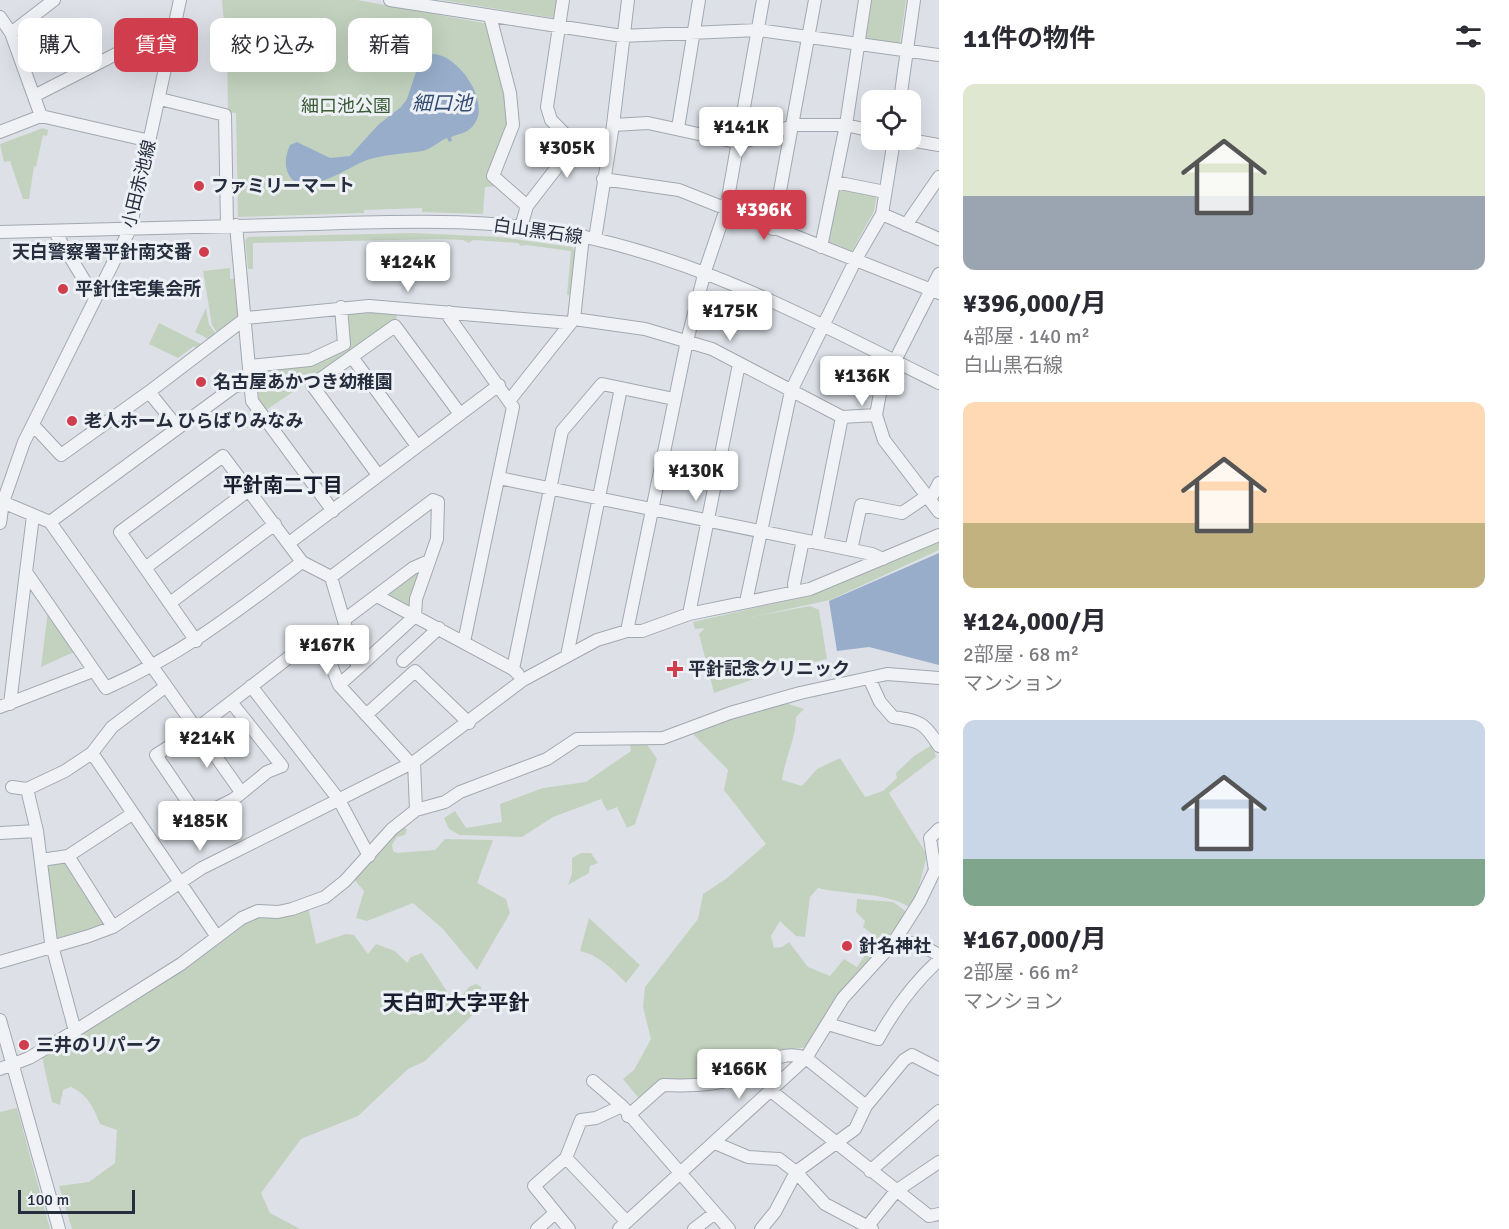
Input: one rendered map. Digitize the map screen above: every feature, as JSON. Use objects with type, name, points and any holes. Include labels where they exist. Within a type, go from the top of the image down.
[{"type":"street","points":[[11,33],[54,0]]},
{"type":"street","name":"小田赤池線","points":[[177,18],[180,0]]},
{"type":"street","points":[[390,0],[433,4],[559,28],[622,36],[758,30],[939,55]]},
{"type":"street","points":[[563,0],[547,112],[550,120],[575,144]]},
{"type":"street","points":[[508,401],[565,334],[572,321],[612,130],[628,0]]},
{"type":"street","points":[[678,128],[699,0]]},
{"type":"street","points":[[627,631],[687,341],[705,272],[726,208],[740,143],[763,0]]},
{"type":"street","points":[[773,229],[815,0]]},
{"type":"street","points":[[821,247],[846,125],[865,0]]},
{"type":"street","points":[[901,90],[914,0]]},
{"type":"street","points":[[490,16],[510,93],[513,125],[493,176],[527,206]]},
{"type":"street","points":[[0,17],[11,33],[41,117]]},
{"type":"street","points":[[34,96],[114,54]]},
{"type":"street","name":"小田赤池線","points":[[0,523],[2,501],[24,442],[130,229],[166,72]]},
{"type":"street","points":[[160,99],[225,115],[231,225],[246,318],[252,401],[333,511]]},
{"type":"street","points":[[0,132],[41,117],[150,141]]},
{"type":"street","points":[[521,227],[527,206],[575,144],[612,130],[648,123],[740,143],[793,126],[846,125],[861,128]]},
{"type":"street","points":[[921,142],[939,146]]},
{"type":"street","points":[[746,602],[791,390],[856,259],[882,214],[892,150]]},
{"type":"street","points":[[906,225],[936,178],[939,177]]},
{"type":"street","points":[[603,179],[679,190],[934,292]]},
{"type":"street","points":[[835,182],[885,192]]},
{"type":"street","points":[[882,214],[939,239]]},
{"type":"street","name":"白山黒石線","points":[[0,232],[417,221],[521,227],[589,238],[705,272],[823,325],[939,383]]},
{"type":"street","points":[[55,232],[95,298]]},
{"type":"street","points":[[939,274],[934,292],[881,388],[876,415],[884,440],[939,512]]},
{"type":"street","points":[[33,425],[61,455],[246,318],[340,307],[369,306],[572,321],[645,329],[712,349],[842,417],[876,415]]},
{"type":"street","points":[[250,366],[310,360],[344,344],[340,307]]},
{"type":"street","points":[[449,312],[449,317],[513,407],[465,642]]},
{"type":"street","points":[[378,475],[312,385],[395,326],[460,414]]},
{"type":"street","points":[[352,357],[417,446]]},
{"type":"street","points":[[689,614],[739,364]]},
{"type":"street","points":[[50,522],[235,386],[251,382]]},
{"type":"street","points":[[513,669],[562,431],[602,384],[674,399]]},
{"type":"street","points":[[289,543],[499,385]]},
{"type":"street","points":[[567,656],[621,388]]},
{"type":"street","points":[[149,392],[178,428]]},
{"type":"street","points":[[817,543],[842,417]]},
{"type":"street","points":[[196,641],[120,532],[223,456],[303,562],[331,577],[358,668]]},
{"type":"street","points":[[499,478],[851,550],[883,560]]},
{"type":"street","points":[[851,550],[861,505],[902,513],[929,498],[939,483]]},
{"type":"street","points":[[145,568],[249,490]]},
{"type":"street","points":[[331,577],[433,500],[438,502],[437,538],[416,599],[415,616],[339,685]]},
{"type":"street","points":[[2,501],[50,522],[151,668],[198,728],[241,792]]},
{"type":"street","points":[[5,705],[33,516]]},
{"type":"street","points":[[170,603],[275,524]]},
{"type":"street","points":[[0,962],[113,927],[202,868],[413,763],[523,680],[597,640],[627,631],[642,631],[689,614],[810,589],[939,535]]},
{"type":"street","points":[[795,592],[794,584],[803,540]]},
{"type":"street","points":[[344,620],[413,568],[429,561]]},
{"type":"street","points":[[26,573],[106,688],[151,668],[196,641],[303,562]]},
{"type":"street","points":[[377,596],[513,669],[523,680]]},
{"type":"street","points":[[403,661],[439,628]]},
{"type":"street","points":[[231,702],[282,766],[267,772],[234,799],[198,817],[156,755],[198,728],[251,686],[319,634],[339,685],[413,763],[416,810]]},
{"type":"street","points":[[5,705],[93,671]]},
{"type":"street","points":[[366,715],[415,671],[469,723]]},
{"type":"street","points":[[0,1069],[13,1065],[75,1031],[181,964],[216,936],[258,911],[278,912],[325,897],[345,881],[392,829],[416,810],[445,802],[460,792],[547,759],[577,739],[663,738],[730,713],[887,674],[939,678]]},
{"type":"street","points":[[869,678],[880,702],[893,717],[916,719],[928,729],[939,746]]},
{"type":"street","points":[[251,686],[339,800],[369,856]]},
{"type":"street","points":[[12,787],[27,789],[65,771],[92,753],[112,727],[165,687]]},
{"type":"street","points":[[92,753],[216,936]]},
{"type":"street","points":[[27,789],[37,831],[52,947],[75,1031]]},
{"type":"street","points":[[41,861],[68,856],[132,814]]},
{"type":"street","points":[[566,1158],[623,1226],[806,1058],[843,998],[894,942],[920,901],[935,870],[930,838],[939,829]]},
{"type":"street","points":[[0,832],[37,831]]},
{"type":"street","points":[[68,856],[113,927]]},
{"type":"street","points":[[894,942],[919,944],[939,955]]},
{"type":"street","points":[[828,1024],[878,1039],[896,1009],[921,976],[939,960]]},
{"type":"street","points":[[0,1020],[59,1229]]},
{"type":"street","points":[[569,1229],[534,1186],[566,1158],[581,1120],[596,1119],[625,1111],[663,1084],[683,1086],[733,1079],[783,1054],[796,1053],[806,1058],[866,1106]]},
{"type":"street","points":[[761,1229],[775,1212],[796,1172],[855,1129],[866,1106],[904,1059],[912,1055],[939,1069]]},
{"type":"street","points":[[593,1081],[608,1091],[729,1229]]},
{"type":"street","points":[[771,1091],[929,1216],[939,1214]]},
{"type":"street","points":[[870,1171],[939,1111]]},
{"type":"street","points":[[715,1143],[748,1156],[779,1159],[796,1172],[825,1204],[870,1228],[896,1191],[939,1162]]},
{"type":"street","points":[[537,1229],[555,1213]]},
{"type":"street","points":[[694,1229],[715,1213]]},
{"type":"green space","name":"細口池公園","points":[[222,0],[357,0],[489,24],[506,87],[511,137],[508,156],[500,175],[500,186],[485,187],[483,214],[422,212],[422,208],[364,210],[364,213],[238,217],[236,113],[228,112],[227,72],[336,72],[336,18],[224,18]]},
{"type":"green space","points":[[441,0],[557,0],[554,18]]},
{"type":"green space","points":[[867,0],[906,0],[900,42],[897,44],[864,39]]},
{"type":"green space","points":[[43,128],[48,130],[47,136],[43,135],[36,167],[34,166],[29,199],[23,199],[10,161],[4,162],[0,144]]},
{"type":"green space","points":[[837,187],[877,194],[874,211],[852,251],[828,242]]},
{"type":"green space","points":[[414,233],[499,237],[572,247],[575,250],[573,296],[567,295],[571,251],[521,246],[518,243],[473,240],[469,243],[463,240],[439,239],[253,243],[253,269],[248,269],[245,240],[248,237]]},
{"type":"green space","points":[[230,268],[230,279],[234,279],[238,318],[218,334],[212,325],[203,271]]},
{"type":"green space","points":[[206,308],[209,325],[217,335],[210,340],[195,332]]},
{"type":"green space","points":[[347,311],[397,312],[396,323],[266,410],[259,399],[256,370],[346,345]]},
{"type":"green space","points":[[159,323],[202,345],[197,349],[194,346],[178,358],[149,344]]},
{"type":"green space","points":[[939,541],[939,550],[830,600],[751,617],[810,606],[819,610],[827,659],[783,669],[714,693],[699,634],[705,628],[695,629],[693,622],[815,594]]},
{"type":"green space","points":[[415,570],[421,574],[412,607],[406,610],[386,599],[385,592]]},
{"type":"green space","points":[[48,610],[76,651],[41,667]]},
{"type":"green space","points":[[782,702],[804,709],[796,717],[782,780],[802,786],[817,769],[840,758],[865,797],[883,791],[897,778],[896,773],[914,756],[932,745],[936,757],[889,793],[927,855],[916,898],[909,907],[878,896],[818,888],[810,897],[805,937],[796,936],[780,921],[771,936],[774,948],[782,947],[789,942],[808,967],[830,976],[844,959],[857,967],[877,938],[863,927],[865,921],[856,912],[857,899],[893,902],[907,912],[889,941],[808,1047],[785,1050],[739,1072],[715,1079],[680,1082],[641,1101],[623,1079],[634,1070],[651,1039],[643,1007],[645,987],[698,919],[703,894],[726,879],[766,844],[724,790],[728,770],[691,732]]},
{"type":"green space","points":[[629,739],[646,743],[657,759],[635,824],[627,828],[617,807],[607,811],[601,799],[553,817],[522,837],[460,835],[449,829],[444,818],[455,811],[466,828],[502,822],[500,804],[543,788],[586,782],[631,751]]},
{"type":"green space","points":[[403,826],[407,830],[405,835],[397,837],[392,845],[393,851],[397,853],[435,850],[445,839],[493,840],[477,883],[506,899],[510,913],[477,970],[443,929],[413,903],[367,921],[356,918],[364,891],[353,878]]},
{"type":"green space","points":[[581,853],[591,853],[598,863],[590,866],[589,873],[568,885],[572,874],[572,858]]},
{"type":"green space","points":[[65,860],[104,924],[58,940],[55,938],[47,863]]},
{"type":"green space","points":[[308,907],[316,944],[346,934],[354,935],[368,954],[376,944],[395,951],[407,963],[411,957],[422,953],[450,996],[459,999],[469,987],[476,984],[481,987],[481,1007],[425,1061],[408,1069],[358,1116],[301,1139],[261,1193],[270,1213],[300,1229],[72,1229],[59,1186],[89,1182],[115,1163],[117,1130],[100,1124],[89,1102],[71,1087],[63,1090],[60,1105],[52,1102],[42,1057],[243,922],[259,914]]},
{"type":"green space","points":[[589,918],[640,965],[626,983],[599,959],[580,951]]},
{"type":"green space","points":[[17,1108],[50,1229],[0,1229],[0,1112]]},
{"type":"water","name":"細口池","points":[[432,55],[443,56],[453,62],[470,82],[479,106],[478,118],[470,129],[451,137],[452,141],[449,142],[447,138],[425,150],[367,160],[326,180],[303,184],[294,181],[286,166],[290,145],[297,142],[330,158],[350,156],[378,125],[401,107],[407,99],[416,72],[432,72]]},
{"type":"water","points":[[939,553],[939,665],[869,647],[837,651],[829,601]]},
{"type":"place","name":"ファミリーマート","points":[[199,186]]},
{"type":"place","name":"天白警察署平針南交番","points":[[204,252]]},
{"type":"place","name":"平針住宅集会所","points":[[63,289]]},
{"type":"place","name":"名古屋あかつき幼稚園","points":[[201,382]]},
{"type":"place","name":"老人ホーム ひらばりみなみ","points":[[72,421]]},
{"type":"place","name":"平針記念クリニック","points":[[675,669]]},
{"type":"place","name":"針名神社","points":[[847,946]]},
{"type":"place","name":"三井のリパーク","points":[[24,1045]]},
{"type":"district","name":"平針南二丁目","points":[[283,485]]},
{"type":"district","name":"天白町大字平針","points":[[456,1003]]}]
